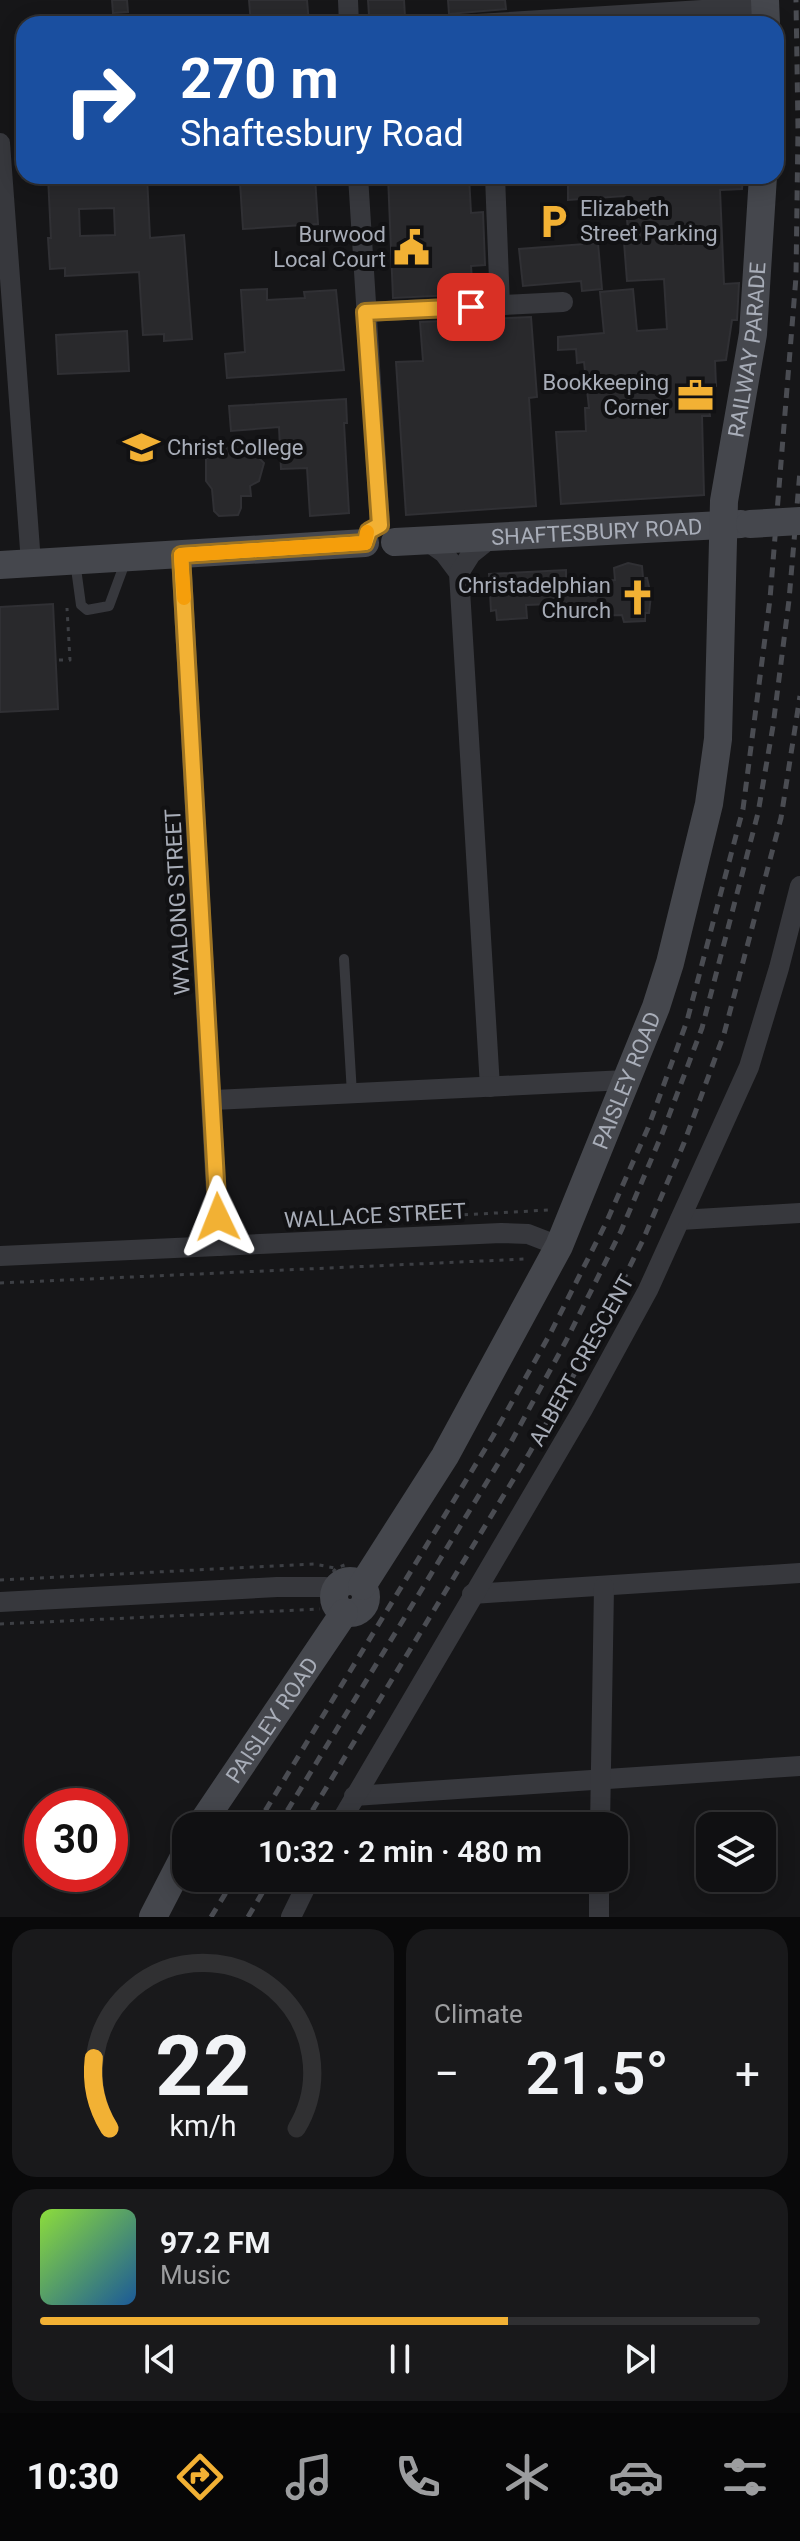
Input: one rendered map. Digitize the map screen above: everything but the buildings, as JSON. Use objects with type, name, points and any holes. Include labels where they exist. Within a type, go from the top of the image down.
[{"type":"main road","name":"RAILWAY PARADE","points":[[736,524],[724,501],[753,334],[762,184]]},
{"type":"main road","name":"SHAFTESBURY ROAD","points":[[0,565],[181,555],[380,537],[427,541],[800,521]]},
{"type":"main road","name":"PAISLEY ROAD","points":[[208,1812],[338,1591],[445,1456],[550,1242],[626,1080],[656,1007],[670,963],[709,804],[718,739],[736,524]]},
{"type":"main road","points":[[153,1917],[172,1880]]},
{"type":"street","points":[[644,16],[766,10]]},
{"type":"street","points":[[0,143],[31,563]]},
{"type":"street","points":[[358,184],[380,537]]},
{"type":"street","points":[[495,184],[500,306]]},
{"type":"street","points":[[365,312],[563,302]]},
{"type":"street","points":[[459,573],[471,554],[492,537]]},
{"type":"street","points":[[427,541],[444,553],[459,573],[490,1087]]},
{"type":"street","name":"WYALONG STREET","points":[[181,555],[219,1246]]},
{"type":"street","name":"ALBERT CRESCENT","points":[[345,1812],[583,1409],[648,1290],[749,1067],[800,886]]},
{"type":"street","points":[[213,1100],[626,1080]]},
{"type":"street","points":[[680,1220],[800,1213]]},
{"type":"street","name":"WALLACE STREET","points":[[0,1256],[501,1233],[528,1234],[550,1242]]},
{"type":"street","points":[[472,1594],[800,1573]]},
{"type":"street","points":[[600,1812],[604,1587]]},
{"type":"street","points":[[0,1602],[338,1591]]},
{"type":"street","points":[[354,1796],[800,1766]]},
{"type":"street","points":[[291,1913],[302,1892]]},
{"type":"street","points":[[599,1892],[599,1917]]},
{"type":"lane","points":[[75,561],[81,605],[87,610],[109,606],[127,558]]},
{"type":"lane","points":[[344,959],[352,1094]]},
{"type":"path","points":[[59,660],[70,660],[67,604]]},
{"type":"path","points":[[0,1283],[530,1259],[550,1242],[552,1209],[443,1216]]},
{"type":"path","points":[[0,1580],[314,1564],[338,1591]]},
{"type":"path","points":[[0,1624],[338,1591]]},
{"type":"railway","points":[[265,1812],[493,1436],[550,1334],[606,1223],[648,1128],[687,1021],[743,809],[770,599],[796,277],[796,0]]},
{"type":"railway","points":[[287,1812],[510,1444],[621,1231],[662,1134],[702,1028],[758,813],[789,600],[800,471]]},
{"type":"railway","points":[[311,1812],[530,1452],[588,1350],[643,1240],[684,1143],[724,1034],[781,818],[800,696]]},
{"type":"railway","points":[[211,1917],[226,1892]]},
{"type":"railway","points":[[248,1917],[263,1892]]},
{"type":"slow traffic","points":[[184,598],[181,555],[365,543],[367,532]]},
{"type":"place","name":"Elizabeth Street Parking","points":[[554,221]]},
{"type":"place","name":"Burwood Local Court","points":[[412,247]]},
{"type":"place","name":"Bookkeeping Corner","points":[[695,395]]},
{"type":"place","name":"Christ College","points":[[141,447]]},
{"type":"place","name":"Christadelphian Church","points":[[637,598]]},
{"type":"route","points":[[218,1217],[181,555],[365,543],[369,531],[380,525],[365,312],[471,307]]}]
